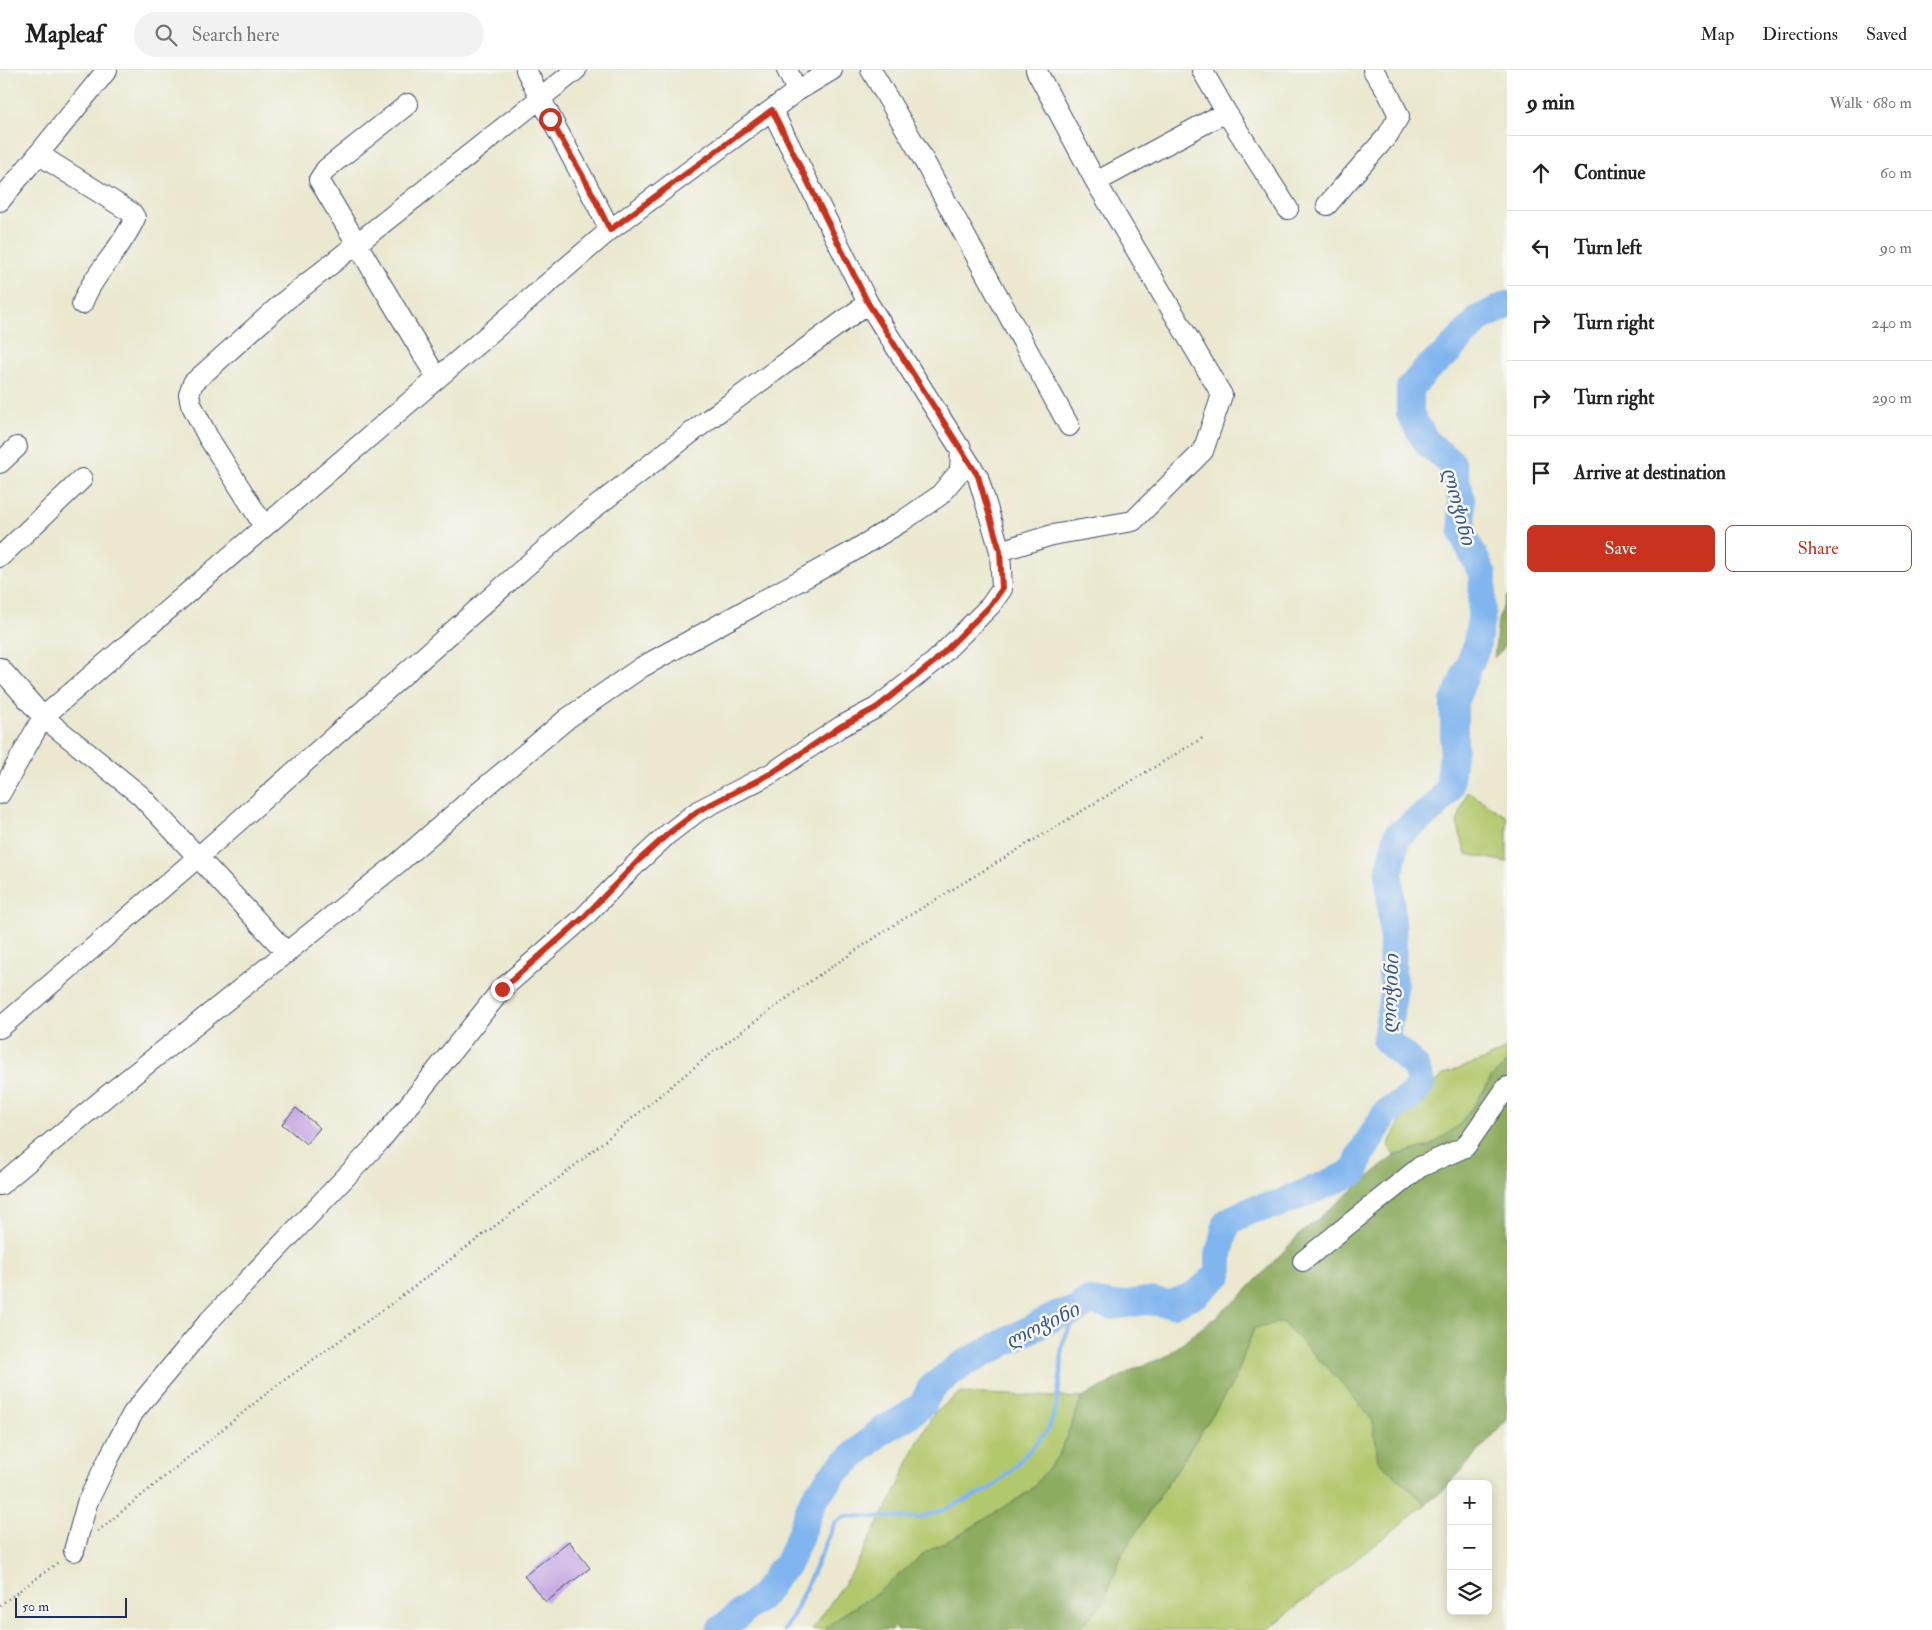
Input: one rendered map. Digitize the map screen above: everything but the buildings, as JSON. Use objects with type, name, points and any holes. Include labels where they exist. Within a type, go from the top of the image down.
[{"type":"street","points":[[0,201],[107,70]]},
{"type":"street","points":[[526,70],[610,230]]},
{"type":"street","points":[[264,526],[208,437],[191,404],[189,394],[193,383],[286,300],[576,70]]},
{"type":"street","points":[[787,70],[797,91]]},
{"type":"street","points":[[0,794],[43,717],[610,230],[797,91],[832,70]]},
{"type":"street","points":[[871,70],[917,148],[1069,426]]},
{"type":"street","points":[[1000,551],[1052,535],[1133,521],[1203,451],[1222,395],[1096,182],[1036,70]]},
{"type":"street","points":[[1202,70],[1226,112],[1288,209]]},
{"type":"street","points":[[1327,205],[1388,135],[1399,116],[1373,70]]},
{"type":"street","points":[[408,104],[326,169],[319,180],[437,378]]},
{"type":"street","points":[[74,1551],[88,1503],[110,1456],[133,1414],[209,1321],[379,1142],[502,989],[583,918],[638,861],[676,828],[698,811],[772,773],[840,727],[876,708],[934,662],[990,606],[1002,589],[1000,551],[978,476],[868,303],[772,110]]},
{"type":"street","points":[[1096,182],[1226,112]]},
{"type":"street","points":[[38,154],[132,213],[135,218],[88,288],[82,304]]},
{"type":"street","points":[[0,1028],[197,858],[576,522],[709,420],[868,303]]},
{"type":"street","points":[[0,463],[17,447]]},
{"type":"street","points":[[0,1185],[108,1095],[398,864],[477,794],[568,718],[642,667],[850,553],[939,496],[960,471],[961,448]]},
{"type":"street","points":[[0,557],[82,479]]},
{"type":"street","points":[[0,668],[43,717],[140,795],[287,953]]},
{"type":"street","points":[[1303,1261],[1420,1167],[1465,1147],[1507,1086]]},
{"type":"path","points":[[97,1532],[272,1389],[391,1304],[568,1171],[702,1060],[809,982],[898,923],[1204,737]]},
{"type":"path","points":[[0,1605],[74,1551]]},
{"type":"green space","points":[[1507,596],[1507,645],[1494,658],[1498,620]]},
{"type":"green space","points":[[1467,791],[1507,817],[1507,862],[1466,854],[1457,823]]},
{"type":"green space","points":[[1507,1045],[1507,1063],[1492,1077],[1457,1127],[1430,1146],[1394,1156],[1388,1145],[1403,1116],[1444,1074],[1486,1059],[1504,1050]]},
{"type":"green space","points":[[1507,1063],[1507,1420],[1453,1480],[1447,1480],[1445,1489],[1426,1504],[1378,1460],[1373,1421],[1340,1381],[1282,1322],[1254,1328],[1235,1380],[1122,1554],[1104,1602],[1077,1630],[898,1630],[895,1627],[892,1630],[823,1630],[842,1615],[876,1594],[926,1552],[961,1534],[1030,1491],[1059,1455],[1082,1398],[1134,1369],[1165,1357],[1238,1299],[1302,1232],[1394,1156],[1430,1146],[1457,1127],[1492,1077]]},
{"type":"green space","points":[[1282,1322],[1340,1381],[1373,1421],[1378,1460],[1426,1504],[1267,1630],[1077,1630],[1104,1602],[1122,1554],[1235,1380],[1254,1328]]},
{"type":"green space","points":[[960,1393],[1082,1398],[1059,1455],[1030,1491],[961,1534],[926,1552],[876,1594],[842,1615],[823,1630],[812,1630],[852,1572],[897,1489],[915,1447],[935,1412]]},
{"type":"waterway","name":"ლოჭინი","points":[[720,1630],[764,1594],[778,1573],[787,1565],[813,1500],[833,1474],[881,1431],[906,1417],[923,1404],[931,1388],[958,1367],[1059,1314],[1076,1311],[1089,1301],[1113,1306],[1147,1301],[1172,1304],[1196,1294],[1219,1274],[1219,1254],[1227,1222],[1251,1210],[1279,1204],[1355,1172],[1361,1154],[1386,1113],[1411,1097],[1421,1084],[1415,1066],[1386,1040],[1394,988],[1389,875],[1397,836],[1435,807],[1449,789],[1454,745],[1454,702],[1476,648],[1481,619],[1483,575],[1463,534],[1461,498],[1452,463],[1427,443],[1410,414],[1410,388],[1480,318],[1507,305]]},
{"type":"waterway","points":[[784,1630],[793,1616],[835,1523],[845,1516],[919,1518],[943,1510],[990,1489],[1010,1472],[1048,1430],[1056,1407],[1061,1373],[1062,1345],[1076,1311]]},
{"type":"route","points":[[502,989],[533,964],[583,918],[618,884],[638,861],[668,834],[698,811],[772,773],[840,727],[876,708],[934,662],[990,606],[1002,589],[1000,551],[978,476],[868,303],[772,110],[610,230],[589,187],[550,119]]}]
